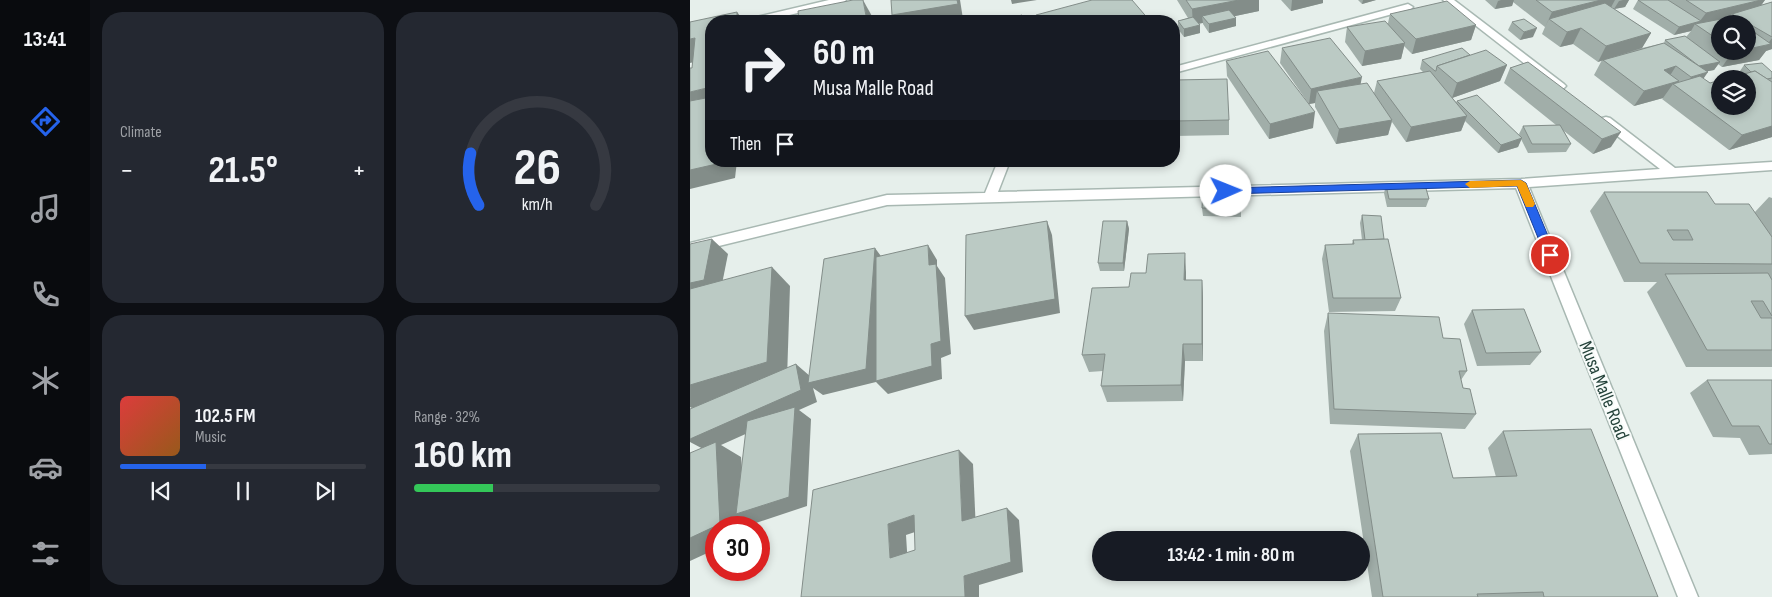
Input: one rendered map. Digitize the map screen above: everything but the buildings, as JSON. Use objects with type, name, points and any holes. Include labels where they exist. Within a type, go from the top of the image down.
[{"type":"street","points":[[778,15],[842,0]]},
{"type":"street","points":[[1448,0],[1572,95]]},
{"type":"street","points":[[1180,68],[1408,7]]},
{"type":"street","points":[[1596,113],[1674,173]]},
{"type":"street","points":[[690,248],[886,200],[1521,183],[1772,166]]},
{"type":"street","points":[[990,198],[1002,167]]},
{"type":"street","name":"Musa Malle Road","points":[[1521,183],[1688,597]]},
{"type":"slow traffic","points":[[1470,184],[1521,183],[1530,204]]},
{"type":"route","points":[[1226,191],[1521,183],[1550,255]]}]
